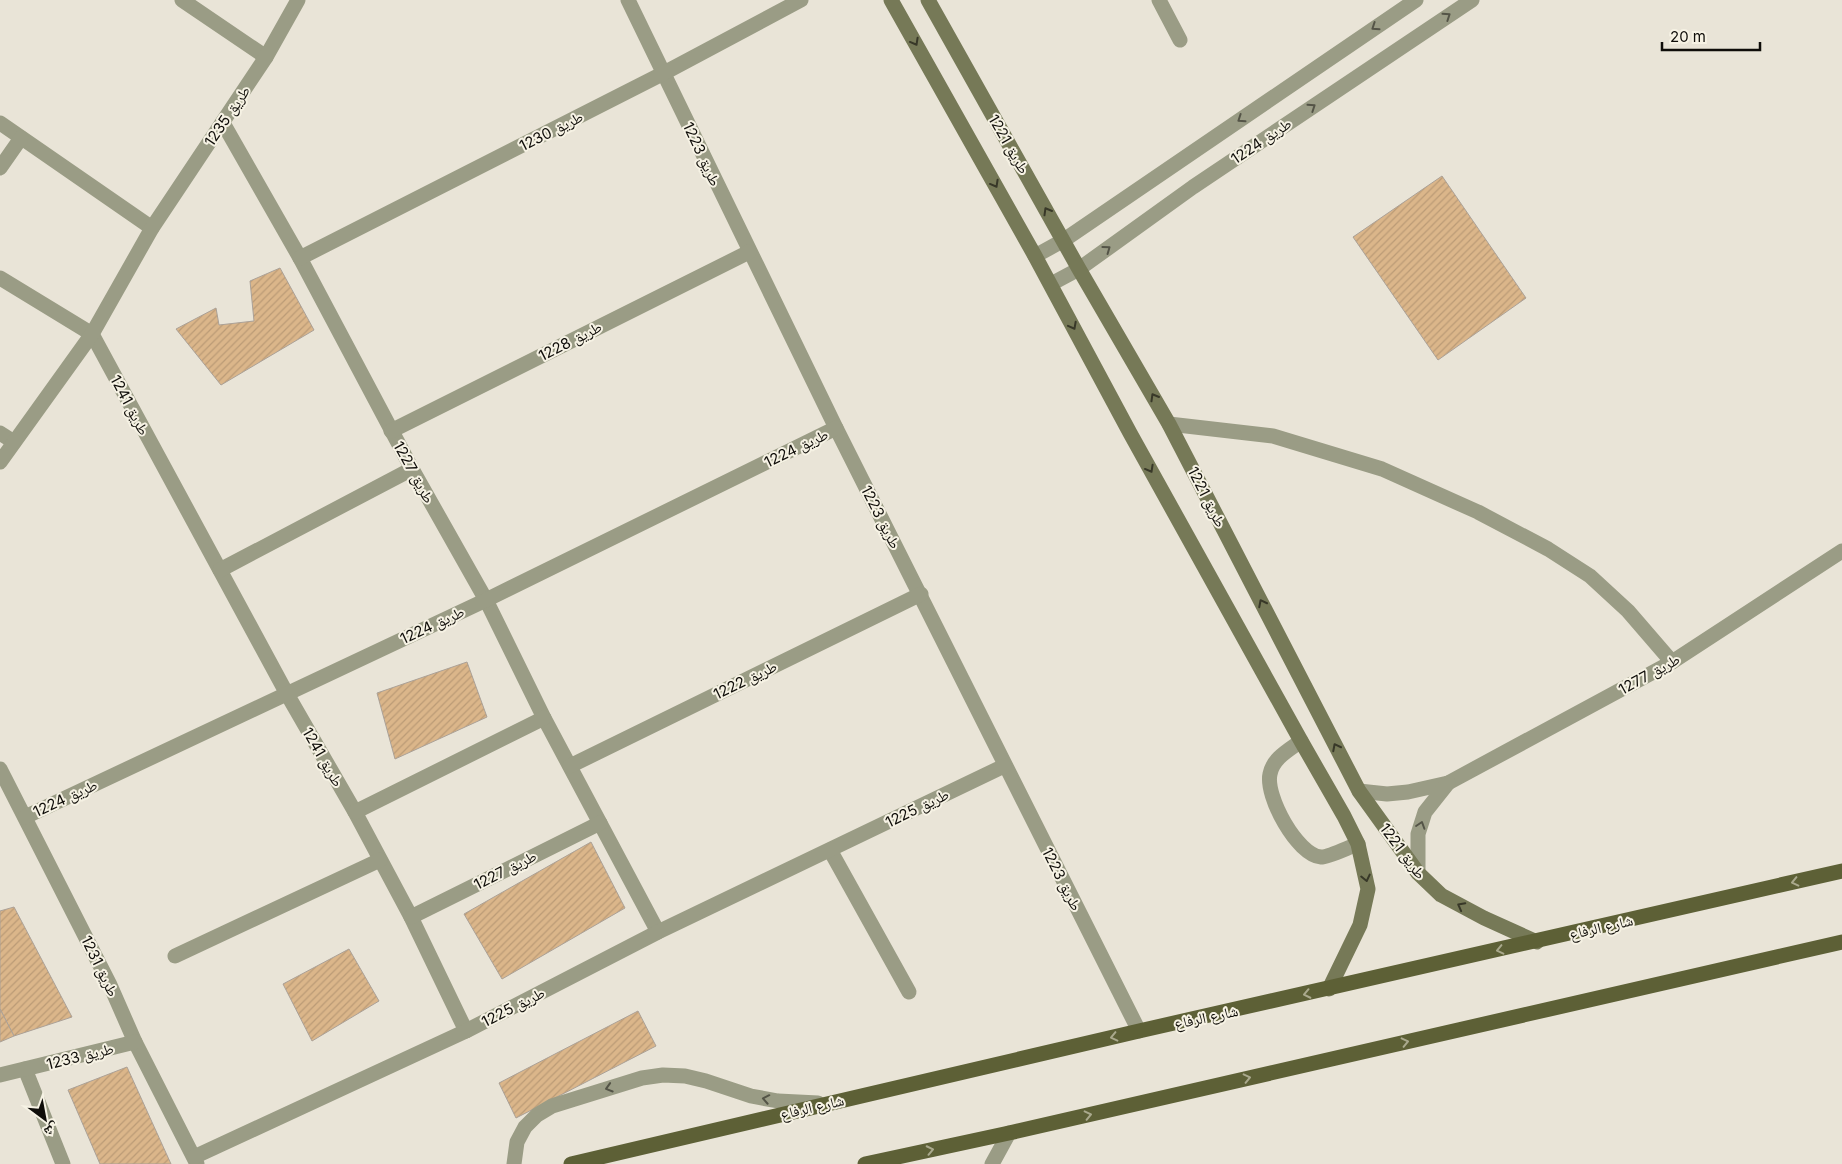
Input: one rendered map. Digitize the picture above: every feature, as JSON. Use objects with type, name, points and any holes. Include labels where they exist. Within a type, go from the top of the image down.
[{"type":"main road","name":"شارع الرفاع","points":[[571,1164],[1139,1031],[1537,942],[1842,871]]},
{"type":"main road","points":[[865,1164],[1842,942]]},
{"type":"street","points":[[182,0],[266,57]]},
{"type":"street","name":"طريق 1235","points":[[0,462],[92,334],[152,228],[266,57],[298,0]]},
{"type":"street","name":"طريق 1223","points":[[628,0],[836,428],[921,594],[1004,766],[1139,1031]]},
{"type":"street","name":"طريق 1230","points":[[300,258],[664,73],[800,0]]},
{"type":"street","points":[[891,0],[1051,284],[1130,433],[1358,844],[1368,889],[1360,925],[1329,989]]},
{"type":"street","name":"طريق 1221","points":[[928,0],[1079,269],[1169,424],[1359,791],[1418,873],[1441,895],[1537,942]]},
{"type":"street","points":[[1159,0],[1180,40]]},
{"type":"street","name":"طريق 1224","points":[[1035,256],[1064,240],[1416,0]]},
{"type":"street","name":"طريق 1224","points":[[1051,284],[1079,269],[1193,187],[1472,0]]},
{"type":"street","points":[[0,123],[152,228]]},
{"type":"street","name":"طريق 1227","points":[[223,123],[300,258],[412,469],[486,600],[544,718],[658,932]]},
{"type":"street","points":[[0,168],[21,138]]},
{"type":"street","name":"طريق 1228","points":[[392,430],[749,252]]},
{"type":"street","points":[[0,278],[92,334]]},
{"type":"street","name":"طريق 1241","points":[[92,334],[288,694],[355,812],[411,917],[466,1031]]},
{"type":"street","points":[[1169,424],[1273,436],[1382,468],[1478,512],[1548,549],[1590,576],[1628,611],[1672,662]]},
{"type":"street","name":"طريق 1224","points":[[25,817],[486,600],[836,428]]},
{"type":"street","points":[[0,433],[14,442]]},
{"type":"street","points":[[220,570],[412,469]]},
{"type":"street","name":"طريق 1277","points":[[1359,791],[1387,794],[1408,792],[1448,783],[1672,662],[1842,551]]},
{"type":"street","name":"طريق 1222","points":[[570,766],[921,594]]},
{"type":"street","points":[[355,812],[544,718]]},
{"type":"street","points":[[1301,741],[1279,756],[1270,773],[1270,790],[1276,806],[1298,842],[1308,852],[1322,857],[1358,844]]},
{"type":"street","name":"طريق 1225","points":[[196,1161],[466,1031],[658,932],[1004,766]]},
{"type":"street","name":"طريق 1231","points":[[0,769],[110,985],[135,1042],[196,1161]]},
{"type":"street","name":"طريق 1277","points":[[1418,873],[1418,834],[1423,819],[1426,812],[1448,783]]},
{"type":"street","name":"طريق 1227","points":[[411,917],[600,823]]},
{"type":"street","points":[[830,850],[909,992]]},
{"type":"street","points":[[174,956],[380,860]]},
{"type":"street","name":"طريق 1233","points":[[0,1074],[135,1042]]},
{"type":"street","name":"طريق 1233","points":[[25,1069],[63,1164]]},
{"type":"street","points":[[514,1164],[517,1142],[525,1127],[537,1115],[552,1106],[642,1078],[663,1075],[685,1076],[778,1102],[832,1103]]},
{"type":"street","points":[[992,1164],[1008,1133]]},
{"type":"building","points":[[1442,176],[1526,298],[1438,360],[1353,237]]},
{"type":"building","points":[[280,268],[314,330],[221,385],[176,329],[216,308],[219,325],[254,321],[250,281]]},
{"type":"building","points":[[467,662],[487,717],[395,759],[377,693]]},
{"type":"building","points":[[591,842],[625,908],[502,979],[464,914]]},
{"type":"building","points":[[14,907],[72,1017],[14,1036],[0,1009],[0,911]]},
{"type":"building","points":[[349,949],[379,1001],[312,1041],[283,984]]},
{"type":"building","points":[[0,1009],[14,1036],[0,1042]]},
{"type":"building","points":[[638,1011],[656,1046],[516,1118],[499,1083]]},
{"type":"building","points":[[127,1067],[171,1164],[100,1164],[68,1090]]}]
